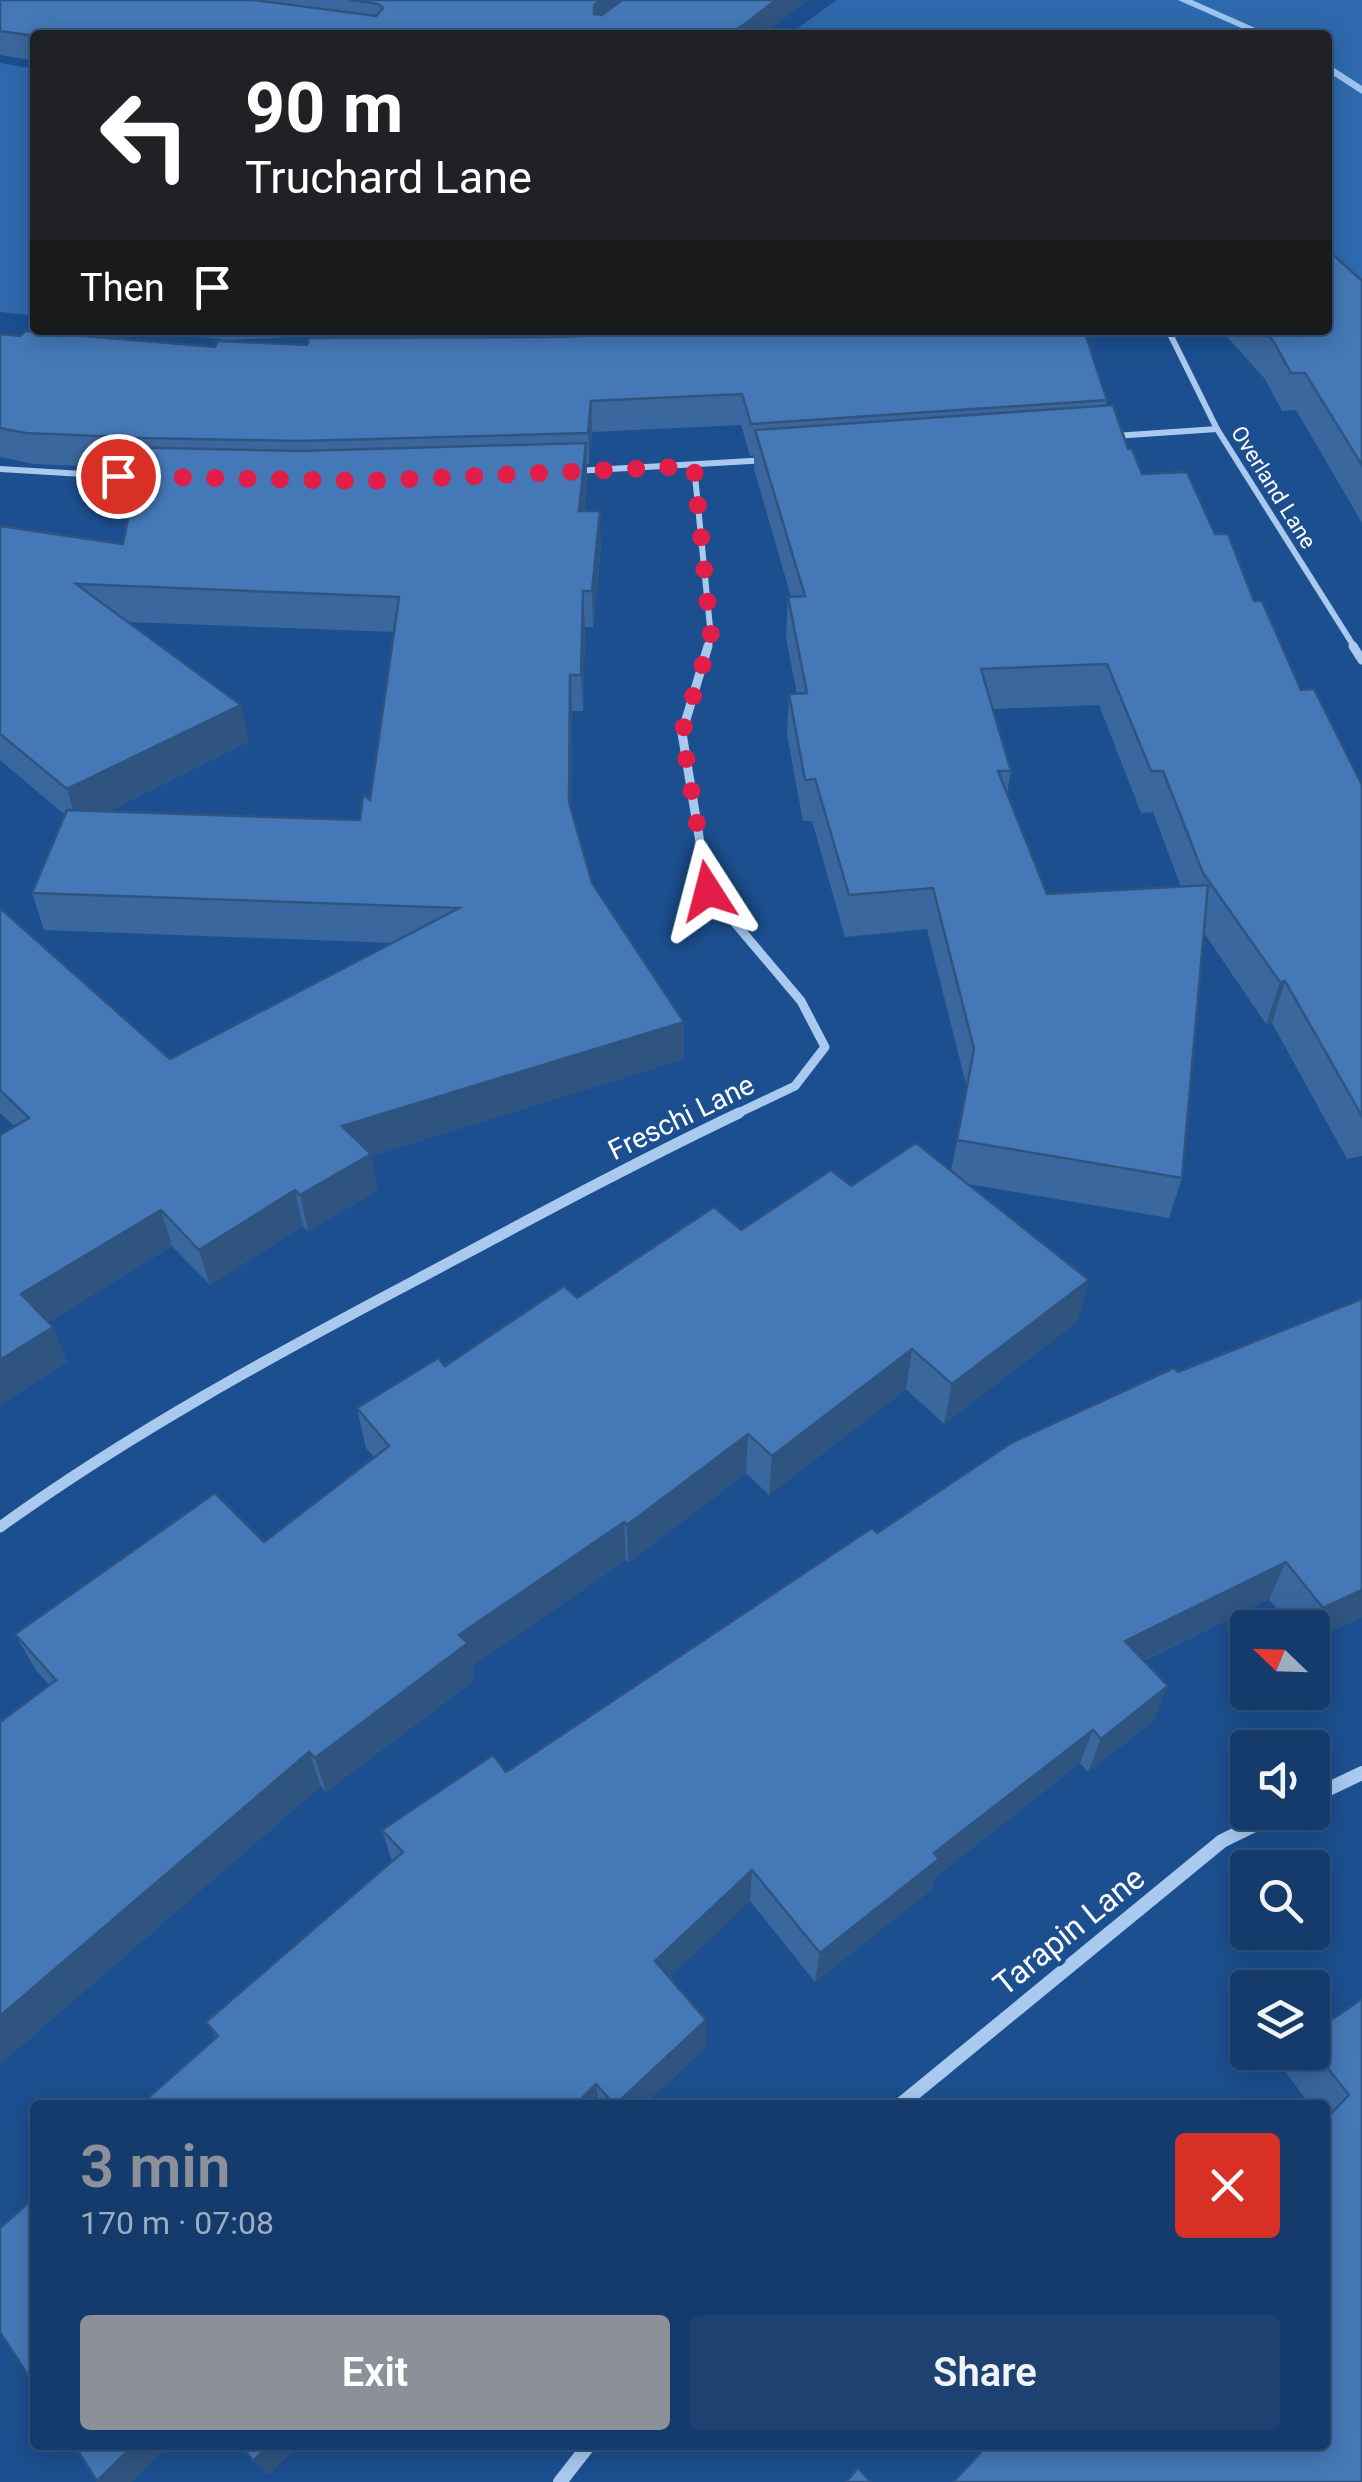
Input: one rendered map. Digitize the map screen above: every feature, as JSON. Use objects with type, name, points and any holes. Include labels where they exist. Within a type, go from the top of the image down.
[{"type":"street","name":"Overland Lane","points":[[1169,335],[1218,429],[1362,660]]},
{"type":"street","points":[[1101,437],[1218,429]]},
{"type":"street","points":[[559,472],[771,460]]},
{"type":"street","name":"Freschi Lane","points":[[0,1526],[47,1493],[291,1346],[653,1154],[796,1086],[825,1047],[801,1001],[708,891],[682,733],[711,637],[694,466]]},
{"type":"street","points":[[0,469],[137,477]]},
{"type":"street","points":[[1330,1788],[1362,1773]]},
{"type":"street","name":"Tarapin Lane","points":[[906,2100],[1222,1841],[1244,1830]]},
{"type":"street","points":[[560,2482],[585,2450]]},
{"type":"shaded area","points":[[837,0],[1362,0],[1362,279],[1332,253],[1332,30],[795,30]]},
{"type":"shaded area","points":[[0,63],[30,68],[30,315],[0,312]]},
{"type":"shaded area","points":[[186,335],[344,335],[226,340]]},
{"type":"building","points":[[0,0],[254,0],[376,16],[383,8],[378,4],[349,0],[602,0],[594,5],[594,14],[602,15],[622,0],[776,0],[735,30],[30,30],[30,35],[0,31]]},
{"type":"building","points":[[1332,254],[1362,281],[1362,465],[1305,373],[1291,373],[1268,335],[1332,335]]},
{"type":"building","points":[[25,331],[30,335],[215,347],[218,341],[307,345],[309,338],[1086,335],[1107,400],[751,424],[742,394],[591,401],[588,433],[299,441],[26,433],[0,428],[0,334],[20,336]]},
{"type":"building","points":[[1113,405],[1128,449],[1132,449],[1142,474],[1187,472],[1215,534],[1228,534],[1254,601],[1262,601],[1301,690],[1314,689],[1362,785],[1362,1116],[1285,981],[1280,982],[1203,873],[1163,771],[1151,771],[1107,664],[981,669],[1011,771],[998,771],[1047,894],[1208,885],[1182,1178],[957,1140],[974,1049],[933,888],[849,895],[815,779],[805,780],[789,694],[807,693],[788,597],[805,596],[755,430]]},
{"type":"building","points":[[586,443],[579,511],[600,511],[592,591],[583,591],[581,675],[570,675],[569,802],[592,883],[684,1022],[342,1126],[371,1154],[300,1195],[295,1190],[199,1250],[161,1210],[21,1294],[53,1327],[0,1360],[0,1135],[29,1118],[0,1090],[0,908],[170,1059],[459,908],[32,893],[67,810],[360,820],[363,794],[370,800],[399,597],[76,584],[241,705],[67,789],[0,734],[0,526],[123,544],[141,452],[116,447],[299,451]]},
{"type":"building","points":[[916,1143],[1089,1280],[952,1384],[912,1349],[772,1456],[748,1434],[627,1525],[624,1522],[459,1635],[468,1643],[315,1758],[309,1752],[0,2016],[0,1722],[56,1680],[15,1634],[215,1493],[264,1542],[389,1446],[357,1408],[438,1358],[445,1366],[564,1286],[577,1298],[714,1207],[741,1230],[831,1170],[851,1186]]},
{"type":"building","points":[[1362,1299],[1362,1590],[1323,1608],[1286,1562],[1125,1641],[1168,1686],[1101,1739],[1093,1730],[934,1853],[939,1859],[820,1953],[752,1870],[655,1961],[706,2020],[620,2100],[610,2100],[596,2084],[580,2100],[146,2100],[218,2036],[206,2022],[403,1852],[382,1830],[493,1755],[506,1772],[872,1528],[877,1533],[1011,1443],[1174,1368],[1178,1372]]},
{"type":"building","points":[[1362,1999],[1362,2482],[953,2482],[983,2450],[1330,2450],[1330,2115],[1349,2095],[1329,2070],[1330,2021]]},
{"type":"building","points":[[30,2201],[30,2378],[0,2332],[0,2228]]},
{"type":"building","points":[[77,2450],[129,2450],[97,2481]]},
{"type":"building","points":[[245,2450],[264,2450],[253,2461]]},
{"type":"building","points":[[858,2468],[871,2482],[846,2482]]},
{"type":"waterway","points":[[1183,0],[1254,30]]},
{"type":"waterway","points":[[1332,70],[1362,91]]},
{"type":"route","points":[[118,476],[367,481],[694,466],[711,637],[682,733],[708,891]]}]
